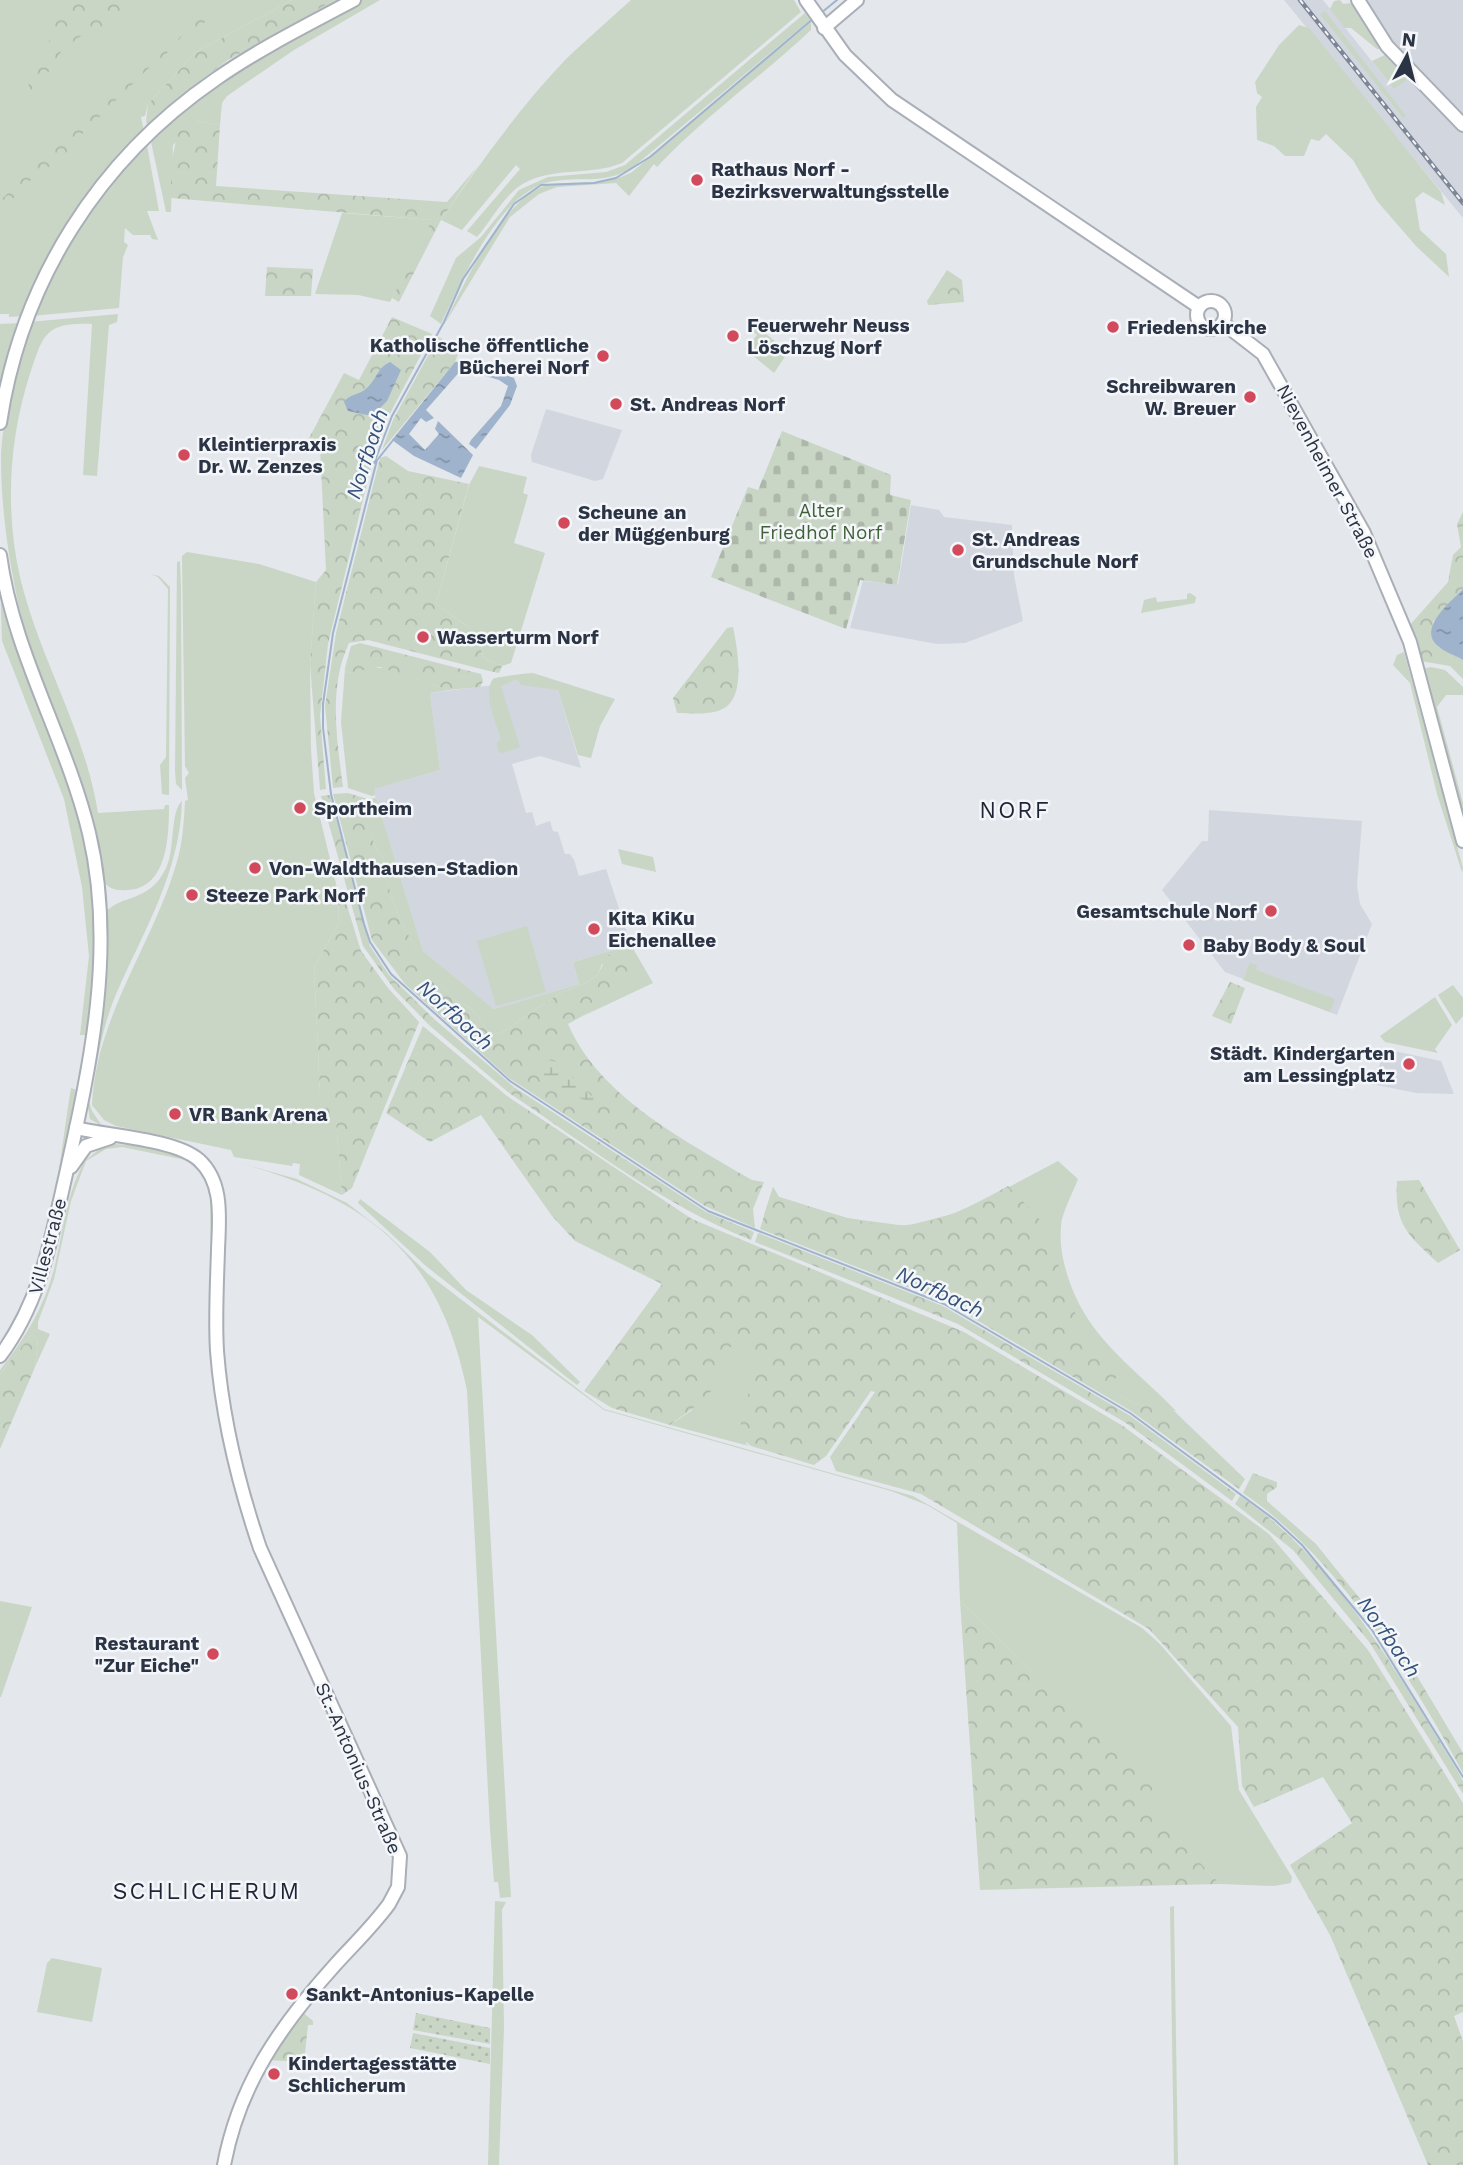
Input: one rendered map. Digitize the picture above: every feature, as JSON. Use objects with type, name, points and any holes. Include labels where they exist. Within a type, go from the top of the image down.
[{"type":"main road","points":[[0,423],[15,354],[42,280],[76,219],[114,169],[163,119],[216,78],[354,0]]},
{"type":"main road","points":[[806,0],[855,67],[892,100],[1199,307]]},
{"type":"main road","points":[[819,20],[857,0]]},
{"type":"main road","points":[[1358,0],[1387,46],[1463,125]]},
{"type":"main road","points":[[1208,301],[1219,304],[1224,312],[1223,323],[1212,329],[1203,327],[1197,317],[1199,307],[1208,301]]},
{"type":"main road","name":"Nievenheimer Straße","points":[[1223,323],[1263,354],[1364,533],[1410,642],[1463,841]]},
{"type":"main road","name":"Villestraße","points":[[0,555],[18,635],[76,789],[96,874],[101,974],[93,1042],[76,1128],[38,1289],[21,1325],[0,1356]]},
{"type":"main road","name":"St.-Antonius-Straße","points":[[76,1128],[187,1153],[204,1166],[214,1183],[219,1208],[217,1350],[223,1402],[235,1457],[260,1548],[395,1839],[401,1869],[398,1886],[385,1910],[299,2005],[262,2057],[236,2117],[224,2165]]},
{"type":"main road","points":[[65,1180],[86,1146],[102,1139],[117,1138]]},
{"type":"shaded area","points":[[1284,0],[1323,0],[1394,89],[1409,78],[1388,55],[1350,0],[1463,0],[1463,218]]},
{"type":"shaded area","name":"St. Andreas Norf","points":[[546,409],[622,430],[603,479],[595,481],[532,462],[531,455]]},
{"type":"shaded area","name":"St. Andreas Grundschule Norf","points":[[911,505],[939,510],[944,517],[1012,525],[1014,575],[1023,621],[965,643],[937,644],[850,628],[863,581],[898,585]]},
{"type":"shaded area","points":[[517,678],[558,690],[581,768],[540,756],[512,764],[526,813],[532,812],[536,826],[550,821],[553,831],[558,832],[565,854],[570,854],[574,860],[579,876],[606,869],[631,945],[573,962],[579,984],[494,1009],[423,951],[373,789],[440,770],[430,693],[494,685]]},
{"type":"shaded area","name":"Gesamtschule Norf","points":[[1209,810],[1362,821],[1357,885],[1360,904],[1372,924],[1337,1015],[1225,972],[1162,890],[1202,841],[1208,841]]},
{"type":"shaded area","points":[[1385,1051],[1441,1061],[1454,1094],[1416,1093],[1372,1084]]},
{"type":"green space","points":[[0,0],[292,0],[196,52],[148,104],[145,116],[141,117],[144,132],[125,151],[23,316],[9,317],[9,314],[0,314]]},
{"type":"green space","points":[[55,0],[133,0],[122,22],[115,28],[83,36],[71,44],[62,37],[64,47],[44,79],[45,98],[37,95],[32,98],[26,88],[35,77],[32,71],[38,62],[44,60],[58,7]]},
{"type":"green space","points":[[200,0],[212,2],[210,14],[203,25],[182,36],[159,62],[150,67],[78,138],[64,138],[68,129],[85,117],[105,92],[159,45],[163,27],[169,30],[177,21],[190,15]]},
{"type":"green space","points":[[292,0],[334,0],[228,60],[146,121],[148,104],[196,52]]},
{"type":"green space","points":[[334,0],[346,0],[148,129],[146,121],[214,71]]},
{"type":"green space","points":[[362,0],[380,0],[294,50],[227,96],[222,103],[220,125],[196,121],[173,145],[171,212],[166,212],[150,137],[219,81]]},
{"type":"green space","points":[[631,0],[794,0],[801,12],[622,163],[596,170],[556,173],[530,180],[506,198],[477,237],[467,231],[520,169],[516,165],[462,230],[441,220],[516,116],[567,58]]},
{"type":"green space","points":[[1340,0],[1343,4],[1351,3],[1356,8],[1383,49],[1377,49],[1351,28],[1345,28],[1330,9],[1334,1]]},
{"type":"green space","points":[[1325,11],[1406,116],[1403,118],[1320,14]]},
{"type":"green space","points":[[805,13],[810,20],[632,168],[610,177],[549,182],[531,189],[514,203],[484,241],[441,324],[430,316],[456,258],[481,237],[519,190],[548,177],[606,172],[625,165]]},
{"type":"green space","points":[[811,22],[811,30],[694,131],[657,167],[654,164],[629,196],[616,183],[557,187],[539,194],[510,217],[444,325],[488,242],[519,203],[536,190],[553,184],[603,181],[632,172]]},
{"type":"green space","points":[[1299,25],[1309,28],[1441,192],[1445,205],[1423,192],[1415,199],[1420,230],[1446,254],[1449,277],[1416,246],[1377,201],[1353,160],[1326,134],[1319,141],[1311,139],[1304,156],[1285,156],[1274,146],[1257,140],[1256,107],[1262,97],[1257,93],[1255,82],[1279,45]]},
{"type":"green space","points":[[1387,54],[1410,78],[1394,89],[1372,61]]},
{"type":"green space","points":[[196,121],[220,125],[216,186],[447,202],[477,167],[441,220],[399,302],[392,298],[432,220],[171,198],[171,165],[178,130]]},
{"type":"green space","points":[[146,140],[159,211],[147,211],[158,240],[152,239],[150,235],[133,235],[125,228],[124,242],[128,245],[123,257],[119,308],[31,316],[75,229]]},
{"type":"green space","points":[[65,142],[70,145],[66,154],[27,183],[0,213],[0,201],[31,167],[55,144]]},
{"type":"green space","points":[[342,213],[433,220],[390,302],[358,295],[315,294]]},
{"type":"green space","points":[[267,267],[313,269],[311,296],[265,296]]},
{"type":"green space","points":[[947,270],[962,280],[964,302],[928,305],[927,301]]},
{"type":"green space","points":[[118,314],[117,322],[109,325],[97,476],[83,475],[92,324],[63,326],[47,334],[29,377],[13,451],[11,502],[15,552],[28,607],[83,752],[98,813],[164,809],[165,805],[169,805],[167,845],[158,871],[151,881],[141,887],[123,890],[111,888],[103,881],[35,670],[10,561],[3,507],[1,453],[8,403],[29,322]]},
{"type":"green space","points":[[392,317],[432,334],[387,419],[375,450],[328,644],[320,716],[326,789],[320,790],[310,664],[316,582],[326,570],[320,447],[308,440],[344,373],[359,380]]},
{"type":"green space","points":[[21,323],[0,400],[0,324]]},
{"type":"green space","points":[[754,324],[788,352],[774,373],[745,349],[757,335],[750,329]]},
{"type":"green space","points":[[438,337],[460,348],[455,362],[382,450],[393,420]]},
{"type":"green space","name":"Alter Friedhof Norf","points":[[782,431],[891,475],[890,495],[911,500],[897,585],[860,580],[846,629],[711,577],[748,487],[758,490]]},
{"type":"green space","points":[[386,456],[408,471],[469,484],[436,604],[474,631],[484,658],[502,666],[499,673],[368,640],[349,643],[342,660],[336,696],[343,787],[333,788],[325,706],[336,633],[380,458]]},
{"type":"green space","points":[[479,466],[527,477],[523,493],[528,495],[514,543],[545,553],[511,663],[502,666],[484,658],[474,631],[436,604],[469,485]]},
{"type":"green space","points":[[1463,512],[1463,589],[1433,622],[1439,647],[1463,660],[1463,679],[1450,666],[1420,661],[1409,626],[1448,582],[1453,555],[1461,547],[1457,524]]},
{"type":"green space","name":"Von-Waldthausen-Stadion","points":[[187,552],[259,564],[316,582],[310,664],[311,749],[314,793],[338,892],[339,923],[314,967],[320,1094],[336,1121],[342,1195],[299,1175],[300,1164],[293,1163],[292,1166],[234,1157],[231,1150],[116,1126],[104,1120],[92,1105],[96,1071],[104,1039],[115,1008],[157,917],[179,854],[185,801],[188,800],[185,778],[189,773],[185,766],[182,556]]},
{"type":"green space","points":[[180,561],[182,790],[176,784],[175,771],[177,562]]},
{"type":"green space","points":[[150,574],[159,576],[170,587],[169,795],[162,794],[160,765],[166,757],[168,589],[158,577]]},
{"type":"green space","points":[[0,578],[66,767],[90,866],[97,915],[98,961],[87,1035],[80,1035],[89,956],[82,887],[64,799],[2,641]]},
{"type":"green space","points":[[1187,594],[1196,597],[1195,603],[1141,613],[1144,600],[1156,597],[1157,602],[1187,599]]},
{"type":"green space","points":[[733,627],[738,681],[732,700],[726,707],[715,712],[677,713],[673,698],[727,628]]},
{"type":"green space","points":[[360,643],[481,674],[483,681],[480,687],[449,690],[380,667],[347,673],[345,668],[351,646]]},
{"type":"green space","points":[[1404,652],[1462,872],[1437,794],[1410,683],[1393,665],[1397,655]]},
{"type":"green space","points":[[1431,667],[1445,670],[1463,687],[1463,695],[1446,695],[1437,707],[1463,803],[1463,827],[1422,669]]},
{"type":"green space","points":[[345,668],[347,673],[366,668],[385,668],[449,690],[430,693],[440,770],[374,789],[375,795],[372,796],[348,788],[341,722]]},
{"type":"green space","points":[[533,673],[615,699],[600,726],[591,758],[578,755],[558,690],[521,685],[517,679],[501,686],[520,747],[503,753],[498,751],[497,743],[501,739],[489,700],[490,685],[495,678]]},
{"type":"green space","points":[[348,793],[367,799],[363,816],[383,858],[386,878],[399,916],[418,952],[442,985],[456,1001],[475,1013],[487,1031],[497,1034],[506,1030],[560,993],[586,983],[598,974],[608,955],[623,953],[629,957],[633,978],[626,989],[568,1024],[582,1050],[623,1096],[700,1150],[752,1180],[764,1182],[753,1209],[755,1228],[705,1206],[509,1078],[405,984],[372,940],[333,794]]},
{"type":"green space","points":[[330,795],[370,946],[389,975],[434,1019],[429,1025],[394,989],[363,946],[321,796]]},
{"type":"green space","points":[[376,798],[423,951],[494,1009],[579,984],[573,962],[631,945],[653,983],[583,1016],[626,989],[602,964],[598,974],[586,983],[560,993],[506,1030],[497,1034],[487,1031],[475,1013],[456,1001],[442,986],[418,952],[399,916],[386,878],[383,858],[362,816],[367,799]]},
{"type":"green space","points":[[182,801],[180,827],[168,876],[117,992],[104,1032],[89,1101],[102,1126],[90,1119],[87,1102],[106,912],[119,902],[144,893],[159,879],[169,861],[176,813]]},
{"type":"green space","points":[[618,849],[653,857],[656,872],[622,864]]},
{"type":"green space","points":[[338,892],[344,896],[361,951],[388,988],[419,1022],[352,1188],[342,1195],[336,1122],[329,1115],[320,1094],[314,967],[339,923]]},
{"type":"green space","points":[[527,926],[546,992],[496,1006],[477,941]]},
{"type":"green space","points":[[1250,963],[1257,965],[1256,970],[1335,999],[1330,1012],[1243,980]]},
{"type":"green space","points":[[1230,982],[1245,988],[1231,1024],[1212,1016]]},
{"type":"green space","points":[[1453,985],[1463,998],[1463,1016],[1456,1024],[1438,995]]},
{"type":"green space","points":[[1435,997],[1452,1025],[1435,1049],[1438,1053],[1385,1042],[1380,1036]]},
{"type":"green space","points":[[434,1019],[514,1087],[509,1093],[429,1025]]},
{"type":"green space","points":[[423,1026],[507,1096],[692,1219],[964,1332],[1123,1426],[1269,1534],[1368,1650],[1463,1803],[1463,2012],[1454,2016],[1463,2041],[1463,2165],[1428,2165],[1330,1935],[1290,1865],[1352,1823],[1323,1777],[1254,1807],[1242,1786],[1238,1727],[1149,1629],[921,1494],[836,1471],[830,1457],[875,1392],[871,1391],[826,1456],[814,1465],[751,1446],[741,1438],[741,1419],[754,1373],[751,1354],[744,1348],[732,1345],[718,1364],[721,1372],[713,1389],[670,1425],[612,1408],[584,1391],[662,1284],[575,1241],[552,1216],[481,1115],[430,1142],[386,1113]]},
{"type":"green space","points":[[548,1060],[557,1062],[599,1103],[594,1105],[547,1085],[542,1080],[542,1067]]},
{"type":"green space","points":[[514,1087],[706,1212],[754,1232],[751,1240],[687,1210],[627,1173],[509,1093]]},
{"type":"green space","points":[[71,1088],[77,1090],[42,1265],[20,1319],[0,1349],[30,1288],[45,1240],[56,1190]]},
{"type":"green space","points":[[104,1143],[153,1148],[182,1157],[194,1165],[201,1173],[186,1160],[122,1147],[106,1149],[86,1161]]},
{"type":"green space","points":[[86,1161],[71,1201],[54,1279],[38,1322],[38,1329],[50,1334],[35,1367],[38,1339],[31,1335],[0,1374],[0,1370],[34,1321],[46,1294],[69,1202]]},
{"type":"green space","points":[[232,1161],[297,1179],[347,1203],[387,1234],[428,1274],[604,1409],[913,1496],[1142,1628],[1159,1643],[1231,1726],[1239,1790],[1292,1877],[1291,1883],[1274,1886],[1220,1884],[1151,1812],[1161,1797],[960,1601],[957,1523],[927,1505],[891,1491],[604,1410],[478,1317],[511,1897],[500,1898],[498,1882],[494,1882],[490,1829],[467,1390],[454,1341],[437,1300],[415,1266],[389,1236],[357,1212],[321,1192],[279,1175]]},
{"type":"green space","points":[[1058,1161],[1078,1179],[1062,1219],[1061,1231],[1064,1261],[1073,1291],[1083,1312],[1110,1347],[1176,1411],[1134,1404],[1051,1352],[945,1296],[764,1215],[773,1187],[779,1197],[847,1218],[906,1226],[964,1211]]},
{"type":"green space","points":[[202,1175],[213,1193],[221,1418],[212,1368],[210,1190]]},
{"type":"green space","points":[[1419,1180],[1460,1250],[1438,1263],[1405,1228],[1398,1208],[1397,1181]]},
{"type":"green space","points":[[1008,1186],[1051,1236],[1055,1244],[1061,1281],[1071,1305],[1094,1341],[1121,1370],[1109,1388],[1134,1404],[1173,1410],[1245,1479],[1239,1489],[1131,1411],[946,1302],[760,1229],[773,1187],[779,1197],[843,1217],[876,1224],[907,1225],[947,1216]]},
{"type":"green space","points":[[360,1199],[430,1252],[466,1290],[532,1335],[580,1382],[577,1385],[426,1266],[358,1203]]},
{"type":"green space","points":[[758,1233],[943,1306],[1129,1415],[1236,1494],[1232,1501],[1126,1423],[958,1324],[755,1242]]},
{"type":"green space","points":[[31,1335],[38,1339],[35,1367],[0,1449],[0,1374]]},
{"type":"green space","points":[[732,1344],[748,1349],[754,1359],[754,1382],[746,1444],[749,1446],[670,1425],[691,1411],[722,1355]]},
{"type":"green space","points":[[1253,1473],[1277,1482],[1277,1487],[1267,1494],[1267,1501],[1316,1544],[1402,1651],[1463,1753],[1463,1773],[1395,1658],[1340,1583],[1277,1519],[1243,1493]]},
{"type":"green space","points":[[1240,1496],[1274,1522],[1305,1552],[1361,1620],[1411,1694],[1456,1768],[1463,1781],[1463,1794],[1370,1643],[1293,1550],[1235,1504]]},
{"type":"green space","points":[[0,1601],[32,1607],[1,1697],[0,1697]]},
{"type":"green space","points":[[960,1601],[1162,1797],[1152,1812],[1220,1884],[980,1890]]},
{"type":"green space","points":[[495,1901],[506,1902],[502,1910],[504,2027],[499,2165],[488,2165]]},
{"type":"green space","points":[[1174,1906],[1178,2165],[1174,2165],[1170,1907]]},
{"type":"green space","points":[[52,1958],[102,1968],[92,2022],[37,2012],[47,1963]]},
{"type":"green space","points":[[301,2011],[313,2021],[313,2025],[308,2025],[304,2062],[267,2060]]},
{"type":"green space","points":[[416,2013],[490,2028],[490,2044],[413,2030]]},
{"type":"green space","points":[[413,2033],[490,2048],[490,2064],[410,2048]]},
{"type":"water","points":[[472,360],[514,378],[517,386],[510,405],[476,449],[469,444],[471,440],[501,406],[508,386],[499,380],[462,369],[426,410],[434,418],[426,422],[421,418],[409,434],[425,450],[439,434],[435,429],[438,421],[473,455],[461,478],[414,456],[392,440],[455,362]]},
{"type":"water","points":[[390,362],[401,370],[387,401],[372,416],[348,411],[344,402],[346,399],[365,390]]},
{"type":"water","points":[[1463,589],[1463,660],[1438,646],[1431,631],[1444,608]]},
{"type":"waterway","name":"Norfbach","points":[[821,13],[837,0]]},
{"type":"waterway","name":"Norfbach","points":[[814,18],[650,157],[616,178],[594,183],[541,185],[514,204],[463,279],[444,322],[392,416],[374,463],[377,460],[333,633],[323,704],[323,728],[331,794],[370,942],[391,974],[510,1081],[708,1211],[944,1304],[1130,1413],[1275,1520],[1302,1545],[1372,1630],[1463,1777]]},
{"type":"waterway","points":[[378,459],[394,439]]},
{"type":"railway","points":[[1300,0],[1463,203]]},
{"type":"place","name":"Rathaus Norf - Bezirksverwaltungsstelle","points":[[697,180]]},
{"type":"place","name":"Friedenskirche","points":[[1113,327]]},
{"type":"place","name":"Feuerwehr Neuss Löschzug Norf","points":[[733,336]]},
{"type":"place","name":"Katholische öffentliche Bücherei Norf","points":[[603,356]]},
{"type":"place","name":"Schreibwaren W. Breuer","points":[[1250,397]]},
{"type":"place","name":"St. Andreas Norf","points":[[616,404]]},
{"type":"place","name":"Kleintierpraxis Dr. W. Zenzes","points":[[184,455]]},
{"type":"place","name":"Scheune an der Müggenburg","points":[[564,523]]},
{"type":"place","name":"St. Andreas Grundschule Norf","points":[[958,550]]},
{"type":"place","name":"Wasserturm Norf","points":[[423,637]]},
{"type":"place","name":"Sportheim","points":[[300,808]]},
{"type":"place","name":"Von-Waldthausen-Stadion","points":[[255,868]]},
{"type":"place","name":"Steeze Park Norf","points":[[192,895]]},
{"type":"place","name":"Gesamtschule Norf","points":[[1271,911]]},
{"type":"place","name":"Kita KiKu Eichenallee","points":[[594,929]]},
{"type":"place","name":"Baby Body & Soul","points":[[1189,945]]},
{"type":"place","name":"Städt. Kindergarten am Lessingplatz","points":[[1409,1064]]},
{"type":"place","name":"VR Bank Arena","points":[[175,1114]]},
{"type":"place","name":"Restaurant \"Zur Eiche\"","points":[[213,1654]]},
{"type":"place","name":"Sankt-Antonius-Kapelle","points":[[292,1994]]},
{"type":"place","name":"Kindertagesstätte Schlicherum","points":[[274,2074]]},
{"type":"district","name":"NORF","points":[[1015,810]]},
{"type":"district","name":"SCHLICHERUM","points":[[207,1891]]}]
